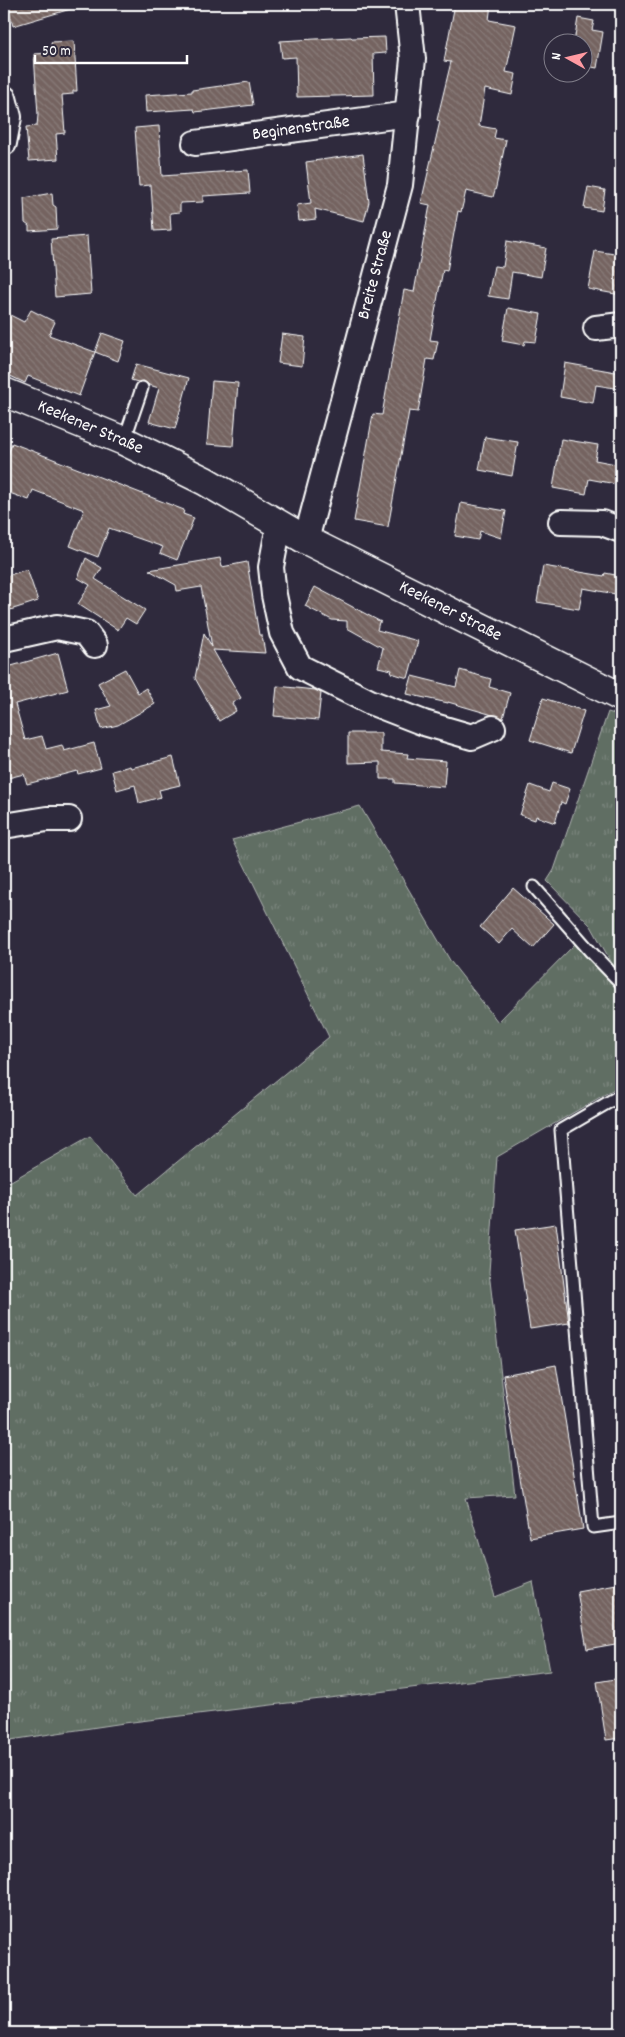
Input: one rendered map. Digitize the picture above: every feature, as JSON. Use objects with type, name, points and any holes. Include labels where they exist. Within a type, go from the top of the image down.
[{"type":"main road","name":"Keekener Straße","points":[[4,392],[124,441],[206,481],[306,540],[621,697]]},
{"type":"street","name":"Breite Straße","points":[[306,540],[400,185],[413,59],[407,4]]},
{"type":"street","points":[[4,98],[9,116],[4,142]]},
{"type":"street","name":"Beginenstraße","points":[[195,144],[408,114]]},
{"type":"street","points":[[596,328],[621,325]]},
{"type":"street","points":[[561,522],[602,523],[621,530]]},
{"type":"street","points":[[279,525],[271,567],[274,595],[282,633],[300,667],[370,702],[424,723],[472,737],[493,728]]},
{"type":"street","points":[[4,639],[57,627],[86,633],[94,645]]},
{"type":"street","points":[[4,826],[47,819],[69,819]]},
{"type":"lane","points":[[124,441],[142,388]]},
{"type":"lane","points":[[534,886],[590,952],[621,983]]},
{"type":"lane","points":[[621,1095],[561,1130],[593,1527],[621,1523]]},
{"type":"green space","points":[[608,712],[621,716],[621,974],[614,967],[591,926],[547,881],[554,870]]},
{"type":"green space","points":[[360,806],[451,962],[498,1022],[577,942],[621,992],[621,1085],[497,1157],[489,1272],[515,1495],[466,1498],[495,1597],[533,1582],[550,1671],[124,1723],[4,1741],[4,1185],[90,1136],[137,1195],[329,1037],[232,840]]},
{"type":"building","points":[[7,4],[73,4],[74,8],[13,26]]},
{"type":"building","points":[[455,4],[491,4],[489,20],[516,25],[506,72],[516,74],[512,95],[485,89],[479,126],[496,129],[494,138],[506,140],[496,187],[493,197],[466,191],[461,212],[458,211],[447,271],[443,270],[430,340],[438,341],[434,360],[427,359],[418,412],[409,411],[388,527],[354,521],[373,414],[382,415],[404,290],[414,292],[430,205],[421,203],[440,121],[437,120],[451,62],[444,61]]},
{"type":"building","points":[[578,18],[594,21],[592,30],[603,32],[597,68],[592,67],[592,32],[576,32]]},
{"type":"building","points":[[385,37],[386,53],[373,54],[374,95],[297,97],[296,57],[282,58],[280,41]]},
{"type":"building","points":[[74,41],[77,91],[73,91],[73,94],[62,95],[65,133],[56,134],[58,159],[29,161],[26,127],[37,126],[38,115],[34,54],[52,53],[51,42]]},
{"type":"building","points":[[249,82],[253,105],[195,112],[194,109],[146,112],[145,95],[192,92],[192,90]]},
{"type":"building","points":[[159,126],[162,176],[248,170],[250,193],[203,196],[203,202],[180,203],[180,212],[170,213],[171,230],[154,231],[151,185],[139,186],[135,128]]},
{"type":"building","points":[[363,154],[369,202],[364,221],[315,209],[316,219],[299,221],[297,205],[311,203],[306,162]]},
{"type":"building","points":[[588,187],[605,190],[602,211],[584,208]]},
{"type":"building","points":[[52,193],[53,205],[56,207],[57,229],[29,231],[29,226],[25,223],[24,198]]},
{"type":"building","points":[[87,236],[91,294],[55,297],[51,239]]},
{"type":"building","points":[[507,241],[546,248],[541,277],[512,272],[508,299],[488,296],[494,266],[503,267]]},
{"type":"building","points":[[595,251],[621,255],[621,295],[588,289]]},
{"type":"building","points":[[508,308],[541,314],[536,342],[525,341],[524,345],[502,341]]},
{"type":"building","points":[[31,310],[55,322],[49,335],[95,352],[79,396],[28,376],[25,383],[4,373],[4,312],[24,322]]},
{"type":"building","points":[[102,333],[125,341],[118,361],[95,352]]},
{"type":"building","points":[[282,334],[305,337],[302,366],[278,363]]},
{"type":"building","points":[[565,363],[621,373],[621,389],[596,385],[593,403],[560,397]]},
{"type":"building","points":[[136,364],[189,378],[175,429],[149,422],[159,388],[149,385],[144,381],[131,380]]},
{"type":"building","points":[[212,381],[238,383],[233,446],[207,444]]},
{"type":"building","points":[[485,437],[518,442],[512,476],[479,470]]},
{"type":"building","points":[[561,439],[598,445],[595,460],[621,465],[621,485],[589,479],[586,494],[553,488]]},
{"type":"building","points":[[12,443],[184,510],[183,514],[194,518],[177,560],[160,553],[163,547],[109,528],[98,557],[70,546],[84,510],[33,490],[29,500],[4,491],[4,466]]},
{"type":"building","points":[[461,503],[506,511],[501,538],[480,531],[478,540],[455,536]]},
{"type":"building","points":[[86,558],[102,568],[95,579],[145,610],[136,624],[126,618],[118,630],[78,604],[90,585],[78,578]]},
{"type":"building","points":[[220,558],[222,567],[247,562],[259,635],[262,635],[265,653],[213,650],[241,698],[232,703],[236,711],[219,721],[195,678],[204,633],[212,647],[201,587],[177,591],[176,585],[149,570]]},
{"type":"building","points":[[543,566],[604,576],[605,573],[621,576],[621,595],[583,588],[579,609],[537,602]]},
{"type":"building","points":[[27,569],[38,601],[4,612],[4,577]]},
{"type":"building","points":[[315,587],[381,622],[379,622],[377,630],[418,641],[408,678],[391,673],[392,670],[378,667],[383,648],[347,628],[347,621],[332,620],[305,606]]},
{"type":"building","points":[[58,653],[68,690],[15,704],[25,740],[42,736],[46,749],[62,745],[64,751],[94,743],[101,768],[78,774],[77,771],[27,784],[24,774],[4,779],[4,668]]},
{"type":"building","points":[[125,669],[138,693],[146,688],[155,704],[118,725],[101,729],[96,710],[111,706],[98,683]]},
{"type":"building","points":[[460,670],[491,679],[489,687],[510,693],[503,718],[448,702],[407,694],[412,676],[456,687]]},
{"type":"building","points":[[277,686],[315,690],[321,693],[318,720],[274,716]]},
{"type":"building","points":[[543,698],[584,711],[571,753],[530,740]]},
{"type":"building","points":[[348,733],[381,733],[381,752],[408,754],[407,758],[446,761],[444,787],[395,783],[395,779],[380,779],[380,762],[348,763]]},
{"type":"building","points":[[173,757],[180,785],[159,790],[161,797],[139,803],[135,785],[117,790],[112,771]]},
{"type":"building","points":[[552,783],[570,789],[565,804],[561,802],[555,823],[536,816],[535,820],[520,815],[530,785],[549,792]]},
{"type":"building","points":[[513,888],[554,924],[533,948],[512,929],[499,944],[480,927]]},
{"type":"building","points":[[556,1224],[569,1323],[530,1329],[515,1230]]},
{"type":"building","points":[[556,1365],[583,1529],[530,1538],[503,1375]]},
{"type":"building","points":[[621,1583],[621,1643],[587,1649],[577,1591]]},
{"type":"building","points":[[621,1678],[621,1738],[606,1740],[597,1682]]}]
